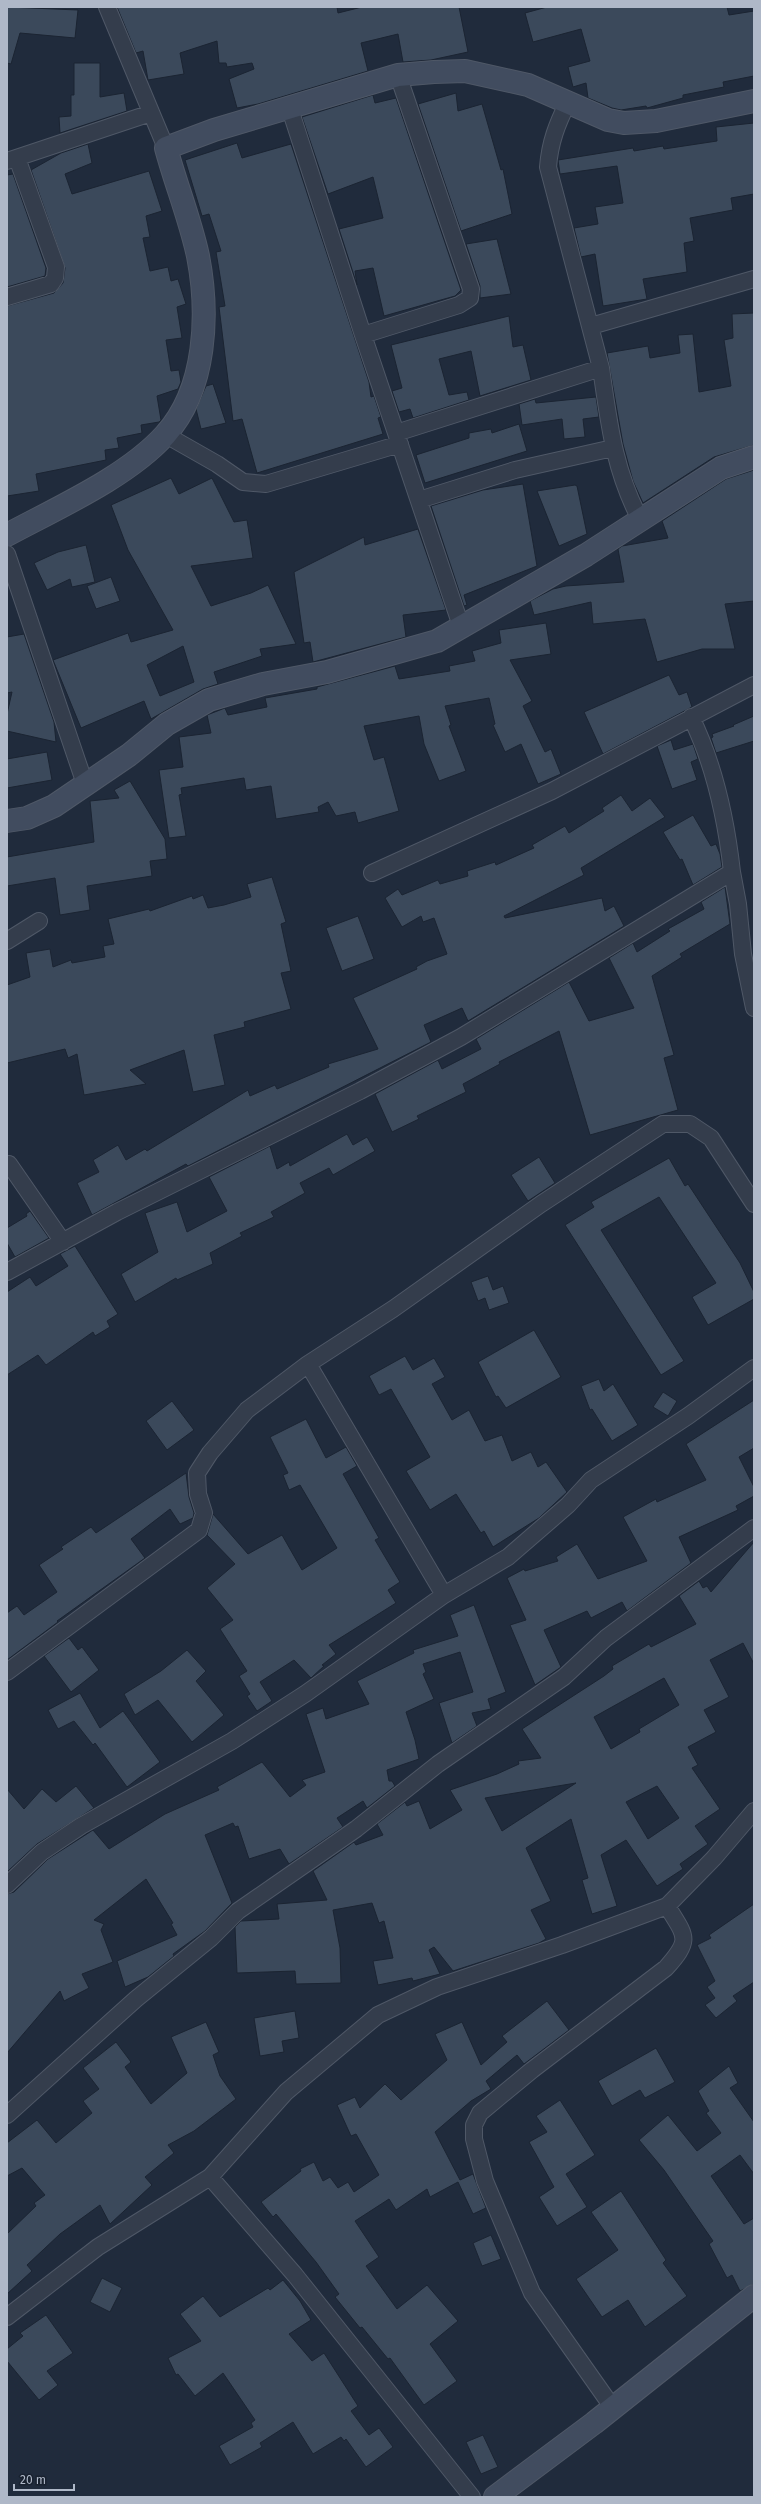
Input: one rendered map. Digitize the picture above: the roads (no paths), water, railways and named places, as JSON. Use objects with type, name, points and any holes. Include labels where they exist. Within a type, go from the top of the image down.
[{"type":"main road","points":[[7,535],[130,466],[166,435],[186,404],[202,356],[202,304],[198,258],[189,218],[166,148],[214,130],[289,106],[398,75],[465,71],[528,85],[608,120],[624,123],[656,121],[754,101]]},
{"type":"main road","points":[[7,822],[27,818],[54,806],[129,755],[167,724],[209,700],[263,684],[327,672],[438,641],[461,626],[641,521],[721,468],[754,457]]},
{"type":"main road","points":[[495,2497],[613,2408],[754,2296]]},
{"type":"street","points":[[107,7],[166,148]]},
{"type":"street","points":[[363,335],[459,305],[470,298],[471,289],[398,75]]},
{"type":"street","points":[[568,102],[554,130],[549,148],[548,168],[601,368],[613,448],[619,472],[641,521]]},
{"type":"street","points":[[289,106],[363,335],[461,626]]},
{"type":"street","points":[[7,297],[51,284],[55,278],[56,267],[12,160],[151,113]]},
{"type":"street","points":[[591,326],[754,279]]},
{"type":"street","points":[[166,435],[217,464],[243,482],[266,484],[601,368]]},
{"type":"street","points":[[419,500],[515,470],[613,448]]},
{"type":"street","points":[[7,554],[85,784]]},
{"type":"street","points":[[372,873],[552,791],[754,685]]},
{"type":"street","points":[[691,718],[707,749],[718,792],[728,840],[738,904],[743,954],[754,1008]]},
{"type":"street","points":[[7,1272],[117,1212],[360,1091],[461,1037],[732,872]]},
{"type":"street","points":[[7,941],[39,921]]},
{"type":"street","points":[[7,1672],[199,1530],[204,1512],[198,1494],[197,1473],[210,1453],[247,1410],[308,1364],[394,1309],[567,1186],[664,1124],[690,1124],[711,1138],[754,1204]]},
{"type":"street","points":[[8,1162],[63,1242]]},
{"type":"street","points":[[308,1364],[444,1595]]},
{"type":"street","points":[[7,1885],[42,1852],[81,1826],[232,1741],[305,1694],[444,1595],[508,1557],[568,1505],[591,1480],[688,1416],[754,1368]]},
{"type":"street","points":[[7,2115],[136,1999],[210,1938],[238,1911],[356,1829],[438,1764],[564,1677],[606,1638],[754,1528]]},
{"type":"street","points":[[7,2317],[98,2247],[210,2177],[286,2092],[378,2015],[437,1987],[569,1942],[667,1906],[714,1858],[754,1811]]},
{"type":"street","points":[[613,2408],[532,2293],[485,2181],[474,2139],[474,2125],[480,2113],[532,2070],[666,1968],[682,1950],[684,1934],[667,1906]]},
{"type":"street","points":[[210,2177],[295,2275],[472,2497]]}]
